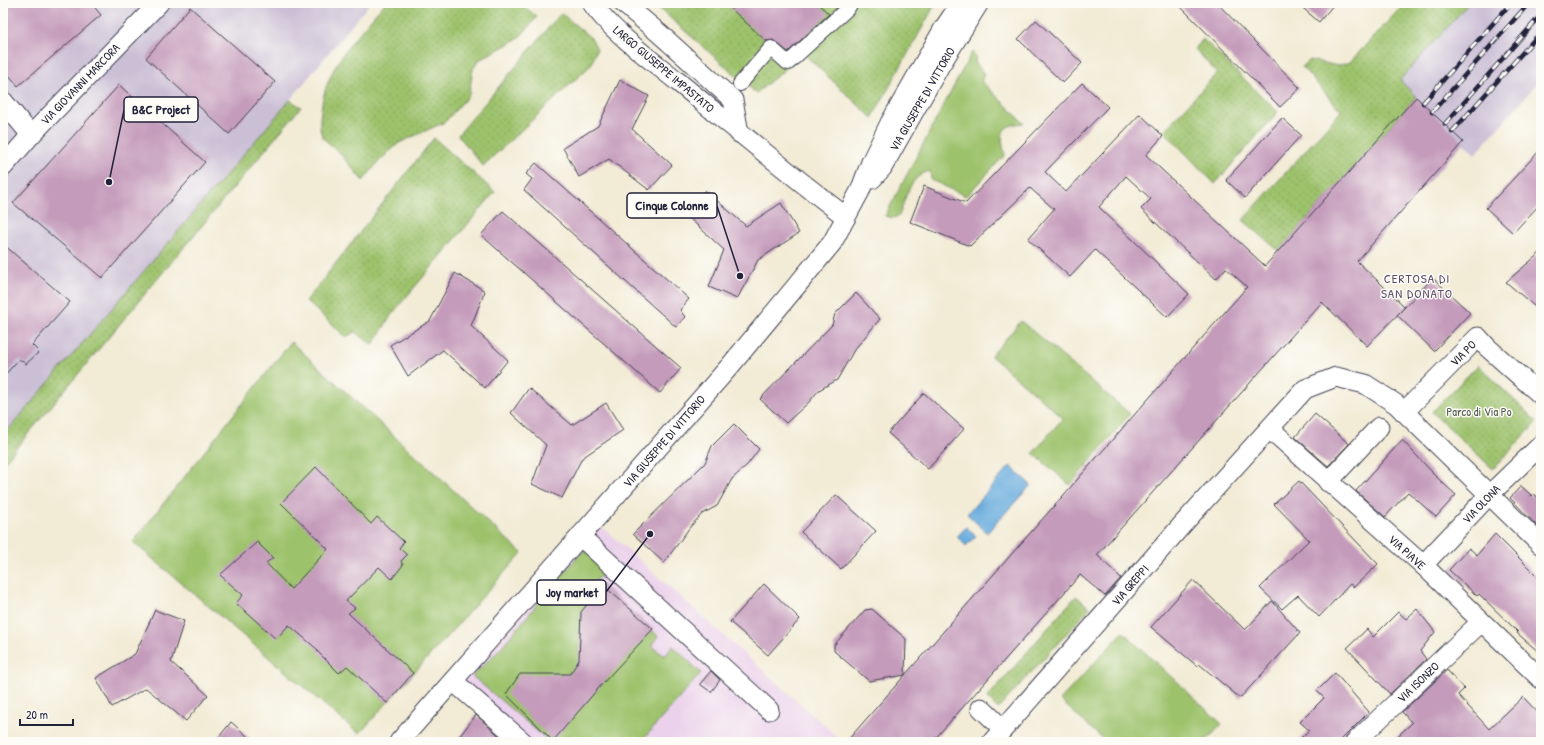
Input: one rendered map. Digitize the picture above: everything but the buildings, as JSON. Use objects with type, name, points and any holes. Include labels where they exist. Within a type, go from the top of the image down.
[{"type":"street","name":"VIA GIOVANNI MARCORA","points":[[3,167],[31,135],[159,3]]},
{"type":"street","name":"LARGO GIUSEPPE IMPASTATO","points":[[592,3],[602,17],[645,54],[739,133],[846,217]]},
{"type":"street","name":"LARGO GIUSEPPE IMPASTATO","points":[[623,3],[660,34],[733,100],[739,133]]},
{"type":"street","points":[[740,84],[771,48],[788,63],[851,3]]},
{"type":"street","name":"VIA GIUSEPPE DI VITTORIO","points":[[399,742],[735,360],[832,243],[860,191],[871,162],[890,123],[944,28],[961,3]]},
{"type":"street","name":"VIA GIUSEPPE DI VITTORIO","points":[[860,191],[882,168],[939,67],[980,3]]},
{"type":"street","points":[[645,54],[660,34]]},
{"type":"street","points":[[3,101],[31,135]]},
{"type":"street","name":"VIA PO","points":[[1404,412],[1478,337],[1487,347],[1541,395]]},
{"type":"street","points":[[1269,430],[1305,389],[1336,377],[1365,384],[1396,404],[1541,545]]},
{"type":"street","points":[[1328,482],[1379,427]]},
{"type":"street","name":"VIA PIAVE","points":[[1269,430],[1278,436],[1423,565],[1541,679]]},
{"type":"street","name":"VIA GREPPI","points":[[998,736],[1182,525],[1269,430]]},
{"type":"street","name":"VIA OLONA","points":[[1423,565],[1489,495],[1541,445]]},
{"type":"street","points":[[580,536],[769,710]]},
{"type":"street","name":"VIA ISONZO","points":[[1355,742],[1481,622]]},
{"type":"street","points":[[453,681],[524,742]]},
{"type":"street","points":[[981,708],[998,736]]},
{"type":"shaded area","points":[[3,3],[370,3],[290,100],[3,436]]},
{"type":"shaded area","points":[[1469,3],[1541,3],[1541,79],[1475,154],[1463,143],[932,742],[846,742],[1416,97],[1400,80]]},
{"type":"shaded area","points":[[601,526],[843,742],[526,742],[462,683]]},
{"type":"green space","points":[[385,3],[520,3],[537,17],[519,38],[479,60],[473,69],[469,95],[445,122],[399,143],[379,161],[363,181],[340,153],[322,136],[320,122],[324,95],[336,66],[354,40]]},
{"type":"green space","points":[[653,3],[936,3],[872,118],[804,54],[756,93]]},
{"type":"green space","points":[[1405,3],[1469,3],[1400,80],[1416,97],[1279,251],[1243,220],[1341,111],[1302,67],[1310,60],[1338,66],[1350,62]]},
{"type":"green space","points":[[561,13],[592,39],[597,49],[591,65],[483,166],[458,135]]},
{"type":"green space","points":[[1203,39],[1278,112],[1215,184],[1164,131],[1217,73],[1195,49]]},
{"type":"green space","points":[[972,52],[976,56],[975,62],[984,74],[981,81],[1024,123],[1006,128],[1002,136],[1005,155],[966,196],[931,180],[930,171],[917,178],[913,183],[906,195],[899,216],[893,218],[885,216]]},
{"type":"green space","points":[[290,100],[301,107],[3,464],[3,436]]},
{"type":"green space","points":[[434,138],[495,192],[392,314],[373,345],[355,332],[346,337],[306,301]]},
{"type":"green space","points":[[1021,321],[1130,414],[1070,485],[1033,453],[1063,418],[991,356]]},
{"type":"green space","points":[[291,342],[522,553],[360,733],[354,730],[133,542]]},
{"type":"green space","name":"Parco di Via Po","points":[[1478,365],[1537,422],[1493,469],[1432,412]]},
{"type":"green space","points":[[584,550],[610,570],[596,580],[658,636],[651,646],[665,656],[673,646],[701,673],[641,742],[578,742],[570,735],[565,742],[550,742],[472,676],[497,652],[549,588]]},
{"type":"green space","points":[[1076,596],[1090,608],[998,709],[987,698]]},
{"type":"green space","points":[[1123,632],[1222,724],[1205,742],[1106,742],[1060,700]]},
{"type":"water","points":[[1010,466],[1031,485],[987,533],[967,514]]},
{"type":"water","points":[[966,527],[976,536],[966,546],[957,537]]},
{"type":"railway","points":[[1423,103],[1511,3]]},
{"type":"railway","points":[[1432,112],[1529,3]]},
{"type":"railway","points":[[1445,124],[1541,15]]},
{"type":"railway","points":[[1452,132],[1541,32]]},
{"type":"place","name":"B&C Project","points":[[109,182]]},
{"type":"place","name":"Cinque Colonne","points":[[740,276]]},
{"type":"place","name":"Joy market","points":[[650,534]]},
{"type":"district","name":"CERTOSA DI SAN DONATO","points":[[1417,286]]}]
